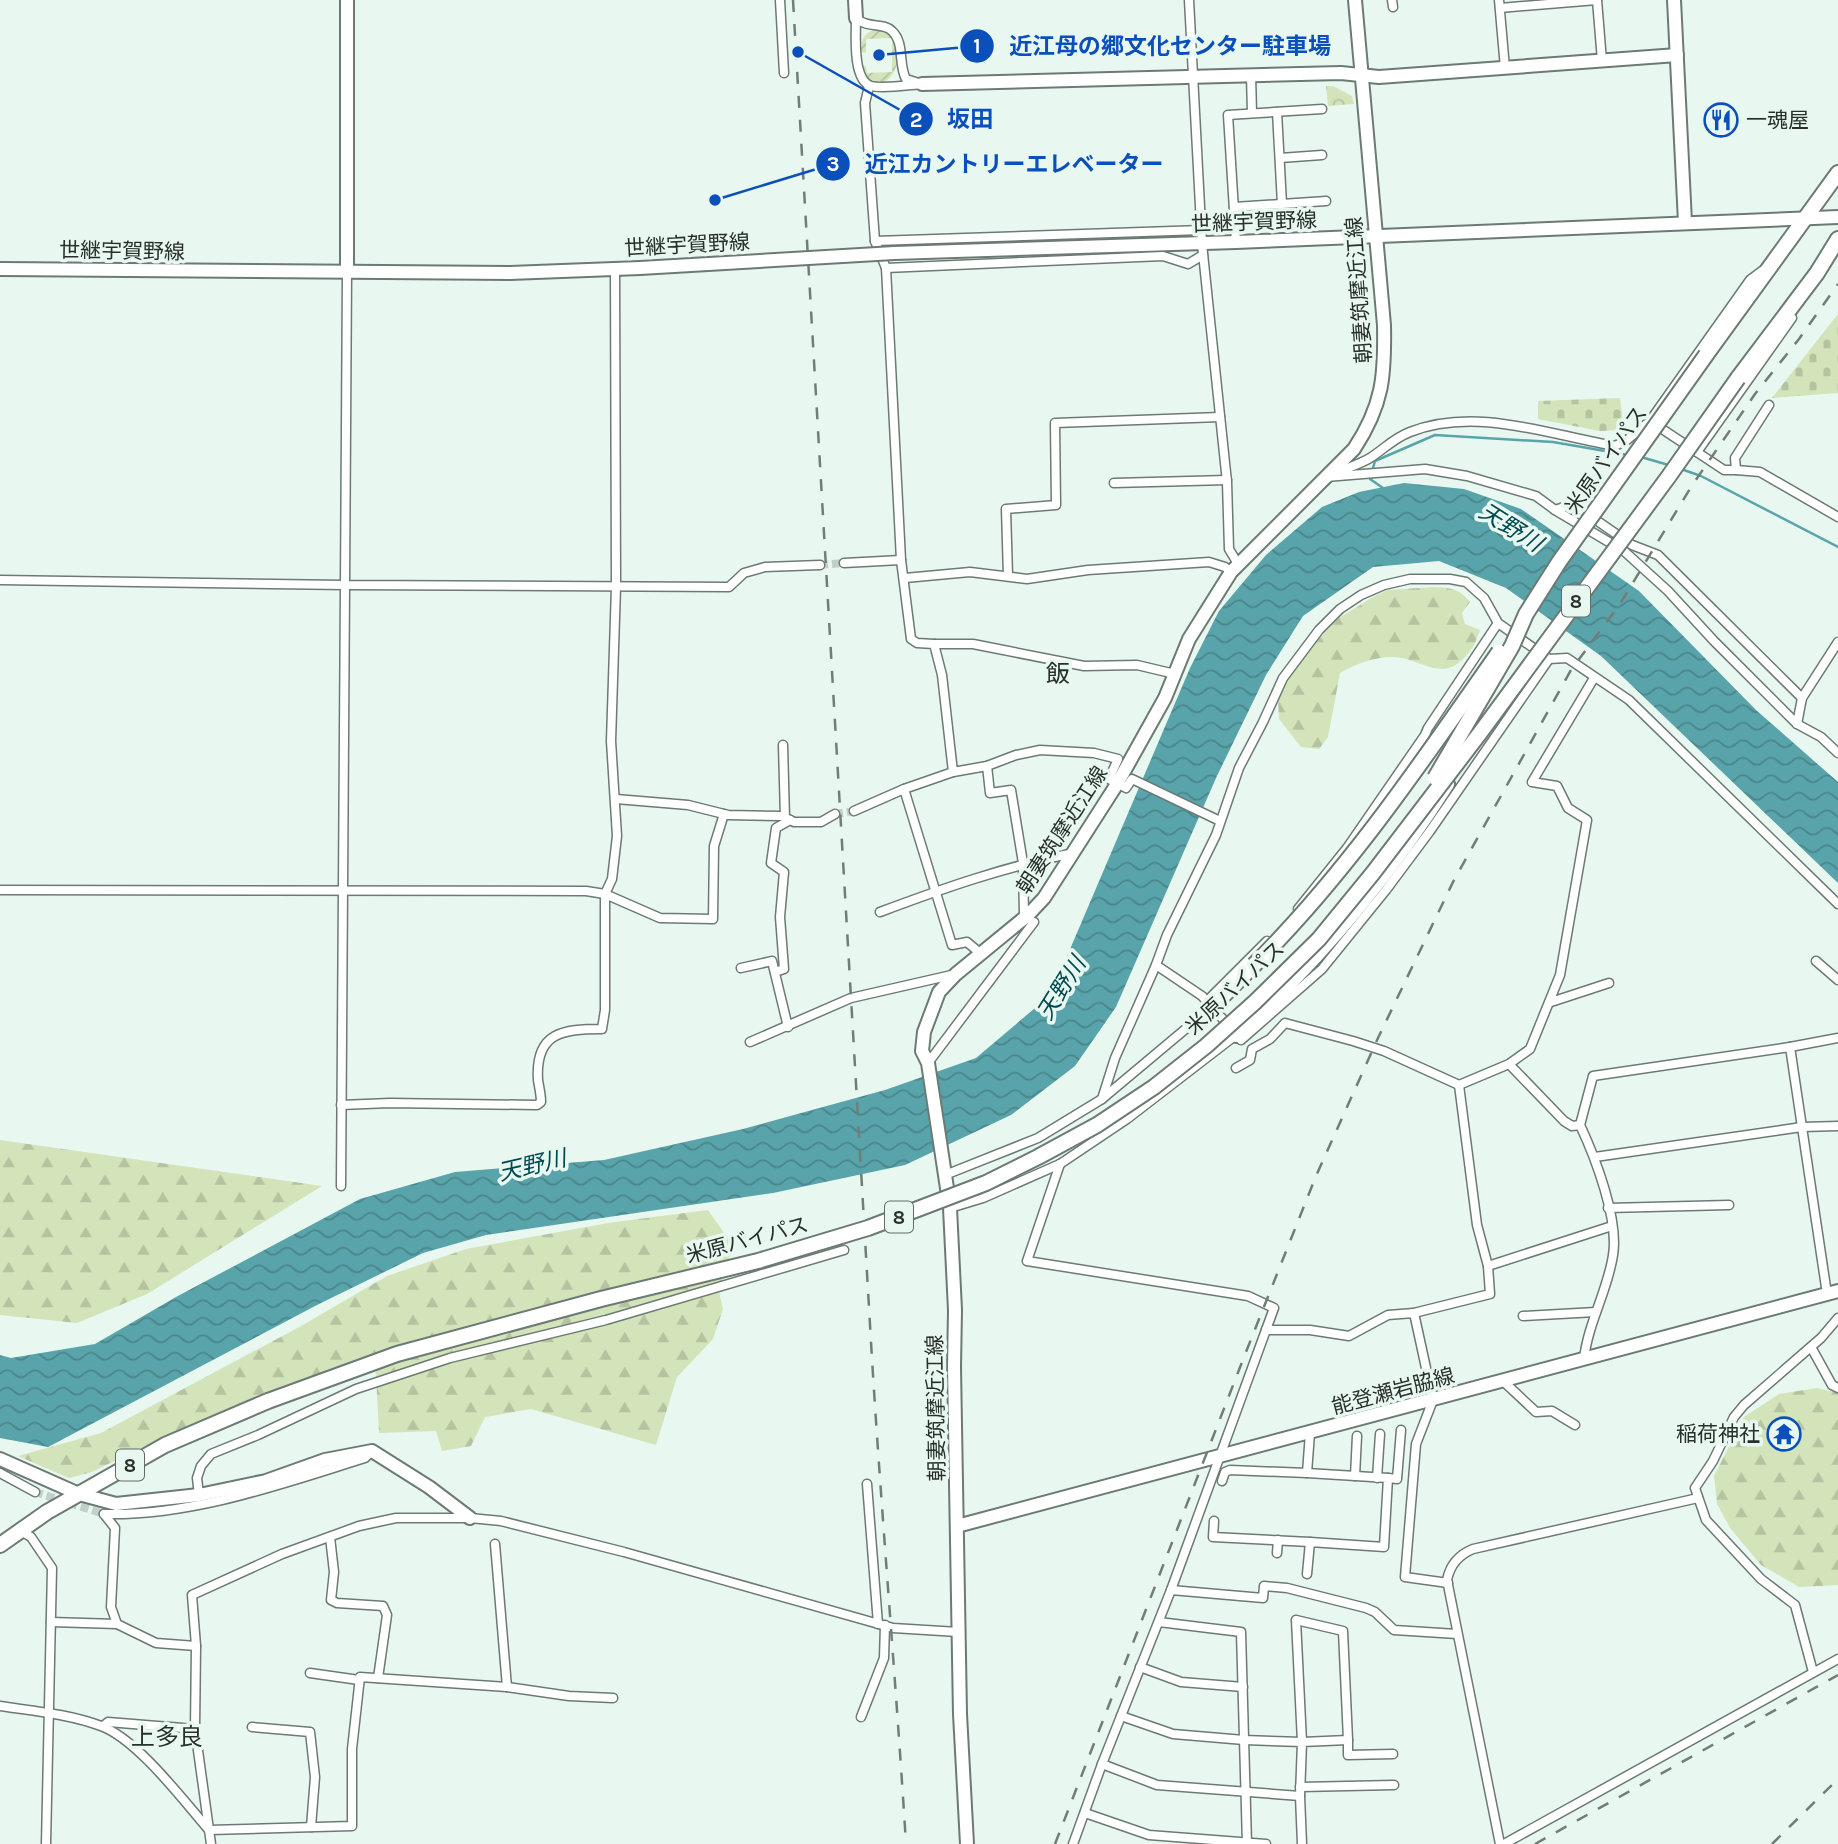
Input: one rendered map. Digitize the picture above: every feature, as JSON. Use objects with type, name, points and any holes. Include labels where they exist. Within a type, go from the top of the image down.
[{"type":"highway","name":"米原バイパス","points":[[1410,822],[1559,562],[1838,173]]},
{"type":"highway","name":"米原バイパス","points":[[0,1545],[47,1512],[165,1445],[268,1401],[397,1354],[601,1299],[758,1261],[868,1228],[986,1183],[1097,1125],[1154,1087],[1206,1046],[1255,1002],[1318,939],[1373,873],[1669,476],[1817,273],[1838,239]]},
{"type":"highway","points":[[1210,1003],[1294,926],[1353,853],[1527,614]]},
{"type":"highway","points":[[1239,1038],[1330,942],[1381,880],[1420,828],[1480,733]]},
{"type":"main road","points":[[347,0],[347,272]]},
{"type":"main road","points":[[855,0],[856,18]]},
{"type":"main road","name":"朝妻筑摩近江線","points":[[967,1844],[958,1632],[955,1310],[950,1208],[928,1068],[922,1051],[924,1032],[939,992],[1044,898],[1116,783],[1165,698],[1189,639],[1235,568],[1354,449],[1369,426],[1380,395],[1384,370],[1384,325],[1355,0]]},
{"type":"main road","points":[[1674,0],[1685,222]]},
{"type":"main road","points":[[922,84],[1341,73],[1379,77],[1677,55]]},
{"type":"main road","name":"世継宇賀野線","points":[[0,269],[510,273],[894,253],[1376,237],[1838,217]]},
{"type":"main road","name":"能登瀬岩脇線","points":[[957,1526],[1833,1292]]},
{"type":"main road","points":[[0,1459],[79,1494],[116,1504],[200,1495],[266,1481],[325,1460],[372,1451],[429,1486],[470,1518]]},
{"type":"street","points":[[780,0],[784,73]]},
{"type":"street","points":[[905,578],[970,572],[1027,579],[1088,570],[1209,562],[1235,568],[1229,549],[1227,480],[1202,243],[1189,0]]},
{"type":"street","points":[[1505,68],[1499,4],[1597,0],[1602,61]]},
{"type":"street","points":[[856,18],[873,27]]},
{"type":"street","points":[[856,18],[859,75],[869,86],[922,84]]},
{"type":"street","points":[[857,44],[861,36],[873,27],[879,26],[893,31],[899,41],[901,70],[906,79],[922,84]]},
{"type":"street","points":[[886,86],[901,70]]},
{"type":"street","points":[[1251,75],[1252,114]]},
{"type":"street","points":[[869,86],[865,103],[875,241],[887,268],[901,560],[911,639],[917,643],[973,644],[1084,666],[1137,665],[1175,674]]},
{"type":"street","points":[[1236,242],[1228,115],[1322,109]]},
{"type":"street","points":[[1277,112],[1282,204]]},
{"type":"street","points":[[1279,158],[1322,155]]},
{"type":"street","points":[[1234,207],[1326,201]]},
{"type":"street","points":[[875,241],[1202,243]]},
{"type":"street","points":[[887,268],[1163,256],[1188,264],[1202,243]]},
{"type":"street","points":[[1326,477],[1369,458],[1388,442],[1411,431],[1440,425],[1482,422],[1510,425],[1553,431],[1615,446],[1650,421],[1750,280],[1775,260]]},
{"type":"street","points":[[341,1105],[537,1105],[541,1102],[538,1078],[541,1048],[549,1039],[564,1032],[602,1029],[605,1010],[605,894],[612,879],[616,847],[616,799],[611,741],[616,587],[615,269]]},
{"type":"street","points":[[341,1186],[347,272]]},
{"type":"street","points":[[1697,452],[1802,303],[1817,273]]},
{"type":"street","points":[[1735,470],[1735,458],[1769,404]]},
{"type":"street","points":[[1008,576],[1006,509],[1056,505],[1055,423],[1220,417]]},
{"type":"street","points":[[1650,421],[1724,470],[1760,472],[1838,517]]},
{"type":"street","points":[[1326,477],[1425,469],[1467,476],[1536,496],[1624,551],[1668,591],[1797,724],[1821,737],[1838,753]]},
{"type":"street","points":[[1114,483],[1227,480]]},
{"type":"street","points":[[1555,510],[1573,504],[1632,545],[1657,555],[1802,698]]},
{"type":"street","points":[[844,563],[901,560]]},
{"type":"street","points":[[0,580],[729,587],[744,573],[765,567],[820,565]]},
{"type":"street","points":[[1102,1099],[1115,1058],[1167,935],[1216,835],[1238,768],[1283,678],[1312,639],[1340,609],[1361,595],[1384,585],[1410,579],[1450,579],[1466,582],[1474,587],[1498,622],[1549,659],[1567,657],[1629,700],[1838,904]]},
{"type":"street","points":[[945,1175],[1038,1138],[1102,1099],[1210,1003],[1287,921],[1347,848],[1498,622]]},
{"type":"street","points":[[934,644],[942,675],[953,772]]},
{"type":"street","points":[[1797,724],[1802,698],[1837,646]]},
{"type":"street","points":[[950,1208],[983,1198],[1060,1164],[1239,1038],[1322,969],[1430,831],[1549,659]]},
{"type":"street","points":[[1252,1049],[1270,1039],[1285,1023],[1384,1051],[1459,1085],[1509,1064],[1530,1049],[1560,975],[1587,820],[1568,808],[1557,786],[1532,782],[1594,678]]},
{"type":"street","points":[[783,745],[788,819]]},
{"type":"street","points":[[854,811],[904,789],[953,772],[987,766],[1016,755],[1040,750],[1094,753],[1118,759],[1110,779],[1116,783],[1126,788],[1132,779],[1220,821]]},
{"type":"street","points":[[928,1068],[1034,922],[1024,917],[1023,863],[1011,790],[990,793],[987,766]]},
{"type":"street","points":[[904,789],[952,945],[967,942],[981,954]]},
{"type":"street","points":[[616,799],[652,800],[724,814],[788,819],[794,822],[821,822],[835,814]]},
{"type":"street","points":[[0,890],[586,891],[605,894],[660,918],[713,919],[714,846],[724,814]]},
{"type":"street","points":[[775,972],[784,969],[780,917],[785,872],[771,863],[776,828],[788,819]]},
{"type":"street","points":[[880,912],[1023,863],[1074,853]]},
{"type":"street","points":[[741,968],[772,961],[788,1027]]},
{"type":"street","points":[[1816,961],[1838,980]]},
{"type":"street","points":[[1156,965],[1210,1003],[1239,1038],[1252,1049]]},
{"type":"street","points":[[750,1042],[857,996],[956,974]]},
{"type":"street","points":[[1551,1002],[1609,983]]},
{"type":"street","points":[[1584,1359],[1614,1254],[1612,1226],[1595,1157],[1580,1125],[1593,1076],[1838,1038]]},
{"type":"street","points":[[1790,1047],[1833,1292]]},
{"type":"street","points":[[1236,1068],[1250,1060],[1252,1049]]},
{"type":"street","points":[[1509,1064],[1564,1121],[1572,1126],[1580,1125]]},
{"type":"street","points":[[1266,1330],[1310,1330],[1349,1336],[1388,1315],[1414,1313],[1490,1294],[1488,1266],[1477,1225],[1459,1085]]},
{"type":"street","points":[[1595,1157],[1802,1127],[1838,1126]]},
{"type":"street","points":[[1060,1164],[1027,1261],[1248,1296],[1274,1308],[1171,1590],[1073,1844]]},
{"type":"street","points":[[1608,1208],[1728,1205]]},
{"type":"street","points":[[1488,1266],[1612,1226]]},
{"type":"street","points":[[200,1495],[197,1478],[201,1466],[211,1454],[258,1436],[356,1389],[450,1359],[606,1320],[844,1250]]},
{"type":"street","points":[[1523,1316],[1596,1312]]},
{"type":"street","points":[[1414,1313],[1433,1400],[1416,1444],[1405,1577],[1448,1583]]},
{"type":"street","points":[[1813,1672],[1795,1605],[1761,1579],[1706,1520],[1695,1488],[1713,1461],[1734,1417],[1756,1394],[1811,1348],[1838,1318]]},
{"type":"street","points":[[1811,1348],[1832,1385],[1838,1388]]},
{"type":"street","points":[[1503,1381],[1536,1412],[1552,1411],[1575,1425]]},
{"type":"street","points":[[1222,1481],[1225,1472],[1230,1470],[1397,1479],[1401,1430]]},
{"type":"street","points":[[1307,1473],[1310,1433]]},
{"type":"street","points":[[1377,1478],[1380,1434]]},
{"type":"street","points":[[1355,1476],[1357,1436]]},
{"type":"street","points":[[117,1624],[111,1607],[115,1528],[104,1514],[194,1505],[267,1488],[365,1458],[372,1451]]},
{"type":"street","points":[[0,1472],[35,1492]]},
{"type":"street","points":[[1214,1521],[1213,1537],[1384,1547],[1388,1478]]},
{"type":"street","points":[[861,1717],[884,1658],[867,1484]]},
{"type":"street","points":[[1698,1498],[1472,1549],[1463,1553],[1450,1568],[1448,1583],[1457,1634],[1502,1844],[1838,1659]]},
{"type":"street","points":[[211,1844],[195,1729],[192,1595],[282,1554],[359,1526],[396,1518],[470,1518],[501,1521],[624,1552],[881,1625],[958,1632]]},
{"type":"street","points":[[21,1531],[31,1537],[52,1568],[46,1844]]},
{"type":"street","points":[[330,1537],[334,1572],[331,1600],[337,1603],[383,1606],[387,1615],[379,1678]]},
{"type":"street","points":[[1277,1553],[1278,1540]]},
{"type":"street","points":[[1307,1574],[1310,1542]]},
{"type":"street","points":[[495,1544],[508,1687]]},
{"type":"street","points":[[1171,1590],[1263,1598],[1264,1586],[1287,1588],[1372,1611],[1394,1630],[1457,1634]]},
{"type":"street","points":[[1302,1844],[1302,1742],[1296,1620],[1343,1631],[1348,1755],[1393,1754]]},
{"type":"street","points":[[51,1622],[117,1624],[156,1643],[195,1646]]},
{"type":"street","points":[[1159,1622],[1241,1632],[1247,1843]]},
{"type":"street","points":[[1140,1667],[1181,1682],[1243,1687]]},
{"type":"street","points":[[310,1673],[359,1680],[360,1677],[508,1687],[569,1696],[613,1698]]},
{"type":"street","points":[[209,1830],[352,1826],[352,1749],[359,1680]]},
{"type":"street","points":[[0,1706],[49,1713],[103,1726],[138,1750],[209,1830]]},
{"type":"street","points":[[1121,1716],[1173,1734],[1302,1742],[1348,1740]]},
{"type":"street","points":[[103,1726],[108,1722],[195,1729]]},
{"type":"street","points":[[252,1727],[310,1732],[315,1777],[311,1827]]},
{"type":"street","points":[[1102,1764],[1157,1785],[1300,1792],[1394,1785]]},
{"type":"street","points":[[1085,1813],[1150,1835],[1266,1844]]},
{"type":"green space","points":[[874,30],[891,33],[897,45],[896,67],[889,78],[884,82],[869,81],[864,76],[862,66],[866,66],[867,73],[892,72],[892,38],[866,39],[866,53],[861,52],[862,41]]},
{"type":"green space","points":[[1326,86],[1333,86],[1352,96],[1354,104],[1328,106]]},
{"type":"green space","points":[[1838,314],[1838,393],[1772,398]]},
{"type":"green space","points":[[1620,398],[1624,430],[1599,431],[1538,419],[1538,401]]},
{"type":"green space","points":[[1433,587],[1454,590],[1470,602],[1462,613],[1465,624],[1480,630],[1467,655],[1447,668],[1438,669],[1402,658],[1385,657],[1358,664],[1340,673],[1328,737],[1319,749],[1301,747],[1279,719],[1278,701],[1287,680],[1318,640],[1339,618],[1388,590]]},
{"type":"green space","points":[[0,1140],[322,1186],[147,1294],[77,1323],[0,1315]]},
{"type":"green space","points":[[708,1210],[733,1246],[719,1291],[723,1309],[713,1339],[677,1377],[656,1445],[531,1409],[485,1417],[471,1446],[442,1451],[436,1431],[379,1433],[375,1357],[288,1384],[180,1429],[92,1472],[69,1478],[18,1456],[101,1433],[301,1326],[387,1276],[466,1249],[608,1223]]},
{"type":"green space","points":[[1817,1388],[1838,1393],[1838,1585],[1799,1587],[1761,1565],[1730,1528],[1717,1504],[1714,1476],[1744,1417],[1779,1394]]},
{"type":"water","name":"天野川","points":[[1404,483],[1464,489],[1521,509],[1639,591],[1756,710],[1838,782],[1838,883],[1601,656],[1506,588],[1439,561],[1373,567],[1303,616],[1266,675],[1216,778],[1116,1007],[1075,1066],[1011,1115],[905,1165],[773,1193],[486,1235],[423,1253],[317,1305],[48,1447],[0,1438],[0,1355],[11,1358],[95,1344],[176,1297],[360,1199],[455,1172],[604,1160],[743,1129],[885,1090],[976,1058],[1035,1008],[1065,961],[1190,668],[1219,611],[1266,555],[1322,507],[1359,492]]},
{"type":"waterway","points":[[1383,488],[1370,479],[1375,461],[1435,435],[1553,442],[1628,455]]},
{"type":"waterway","points":[[1641,457],[1672,466]]},
{"type":"waterway","points":[[1681,469],[1701,476],[1838,547]]},
{"type":"tunnel","points":[[820,565],[844,563]]},
{"type":"tunnel","points":[[835,814],[854,811]]},
{"type":"tunnel","points":[[35,1492],[104,1514]]},
{"type":"railway","points":[[793,0],[872,1359],[906,1844]]},
{"type":"railway","points":[[1055,1844],[1316,1176],[1453,882],[1571,670],[1620,604],[1691,487],[1755,394],[1838,284]]},
{"type":"railway","points":[[1535,1844],[1838,1675]]},
{"type":"railway","points":[[1772,1844],[1838,1779]]},
{"type":"place","name":"坂田","points":[[798,52]]},
{"type":"place","name":"近江母の郷文化センター駐車場","points":[[879,55]]},
{"type":"place","name":"一魂屋","points":[[1721,120]]},
{"type":"place","name":"近江カントリーエレベーター","points":[[715,200]]},
{"type":"place","name":"稲荷神社","points":[[1784,1434]]},
{"type":"district","name":"飯","points":[[1058,674]]},
{"type":"district","name":"上多良","points":[[167,1737]]}]
